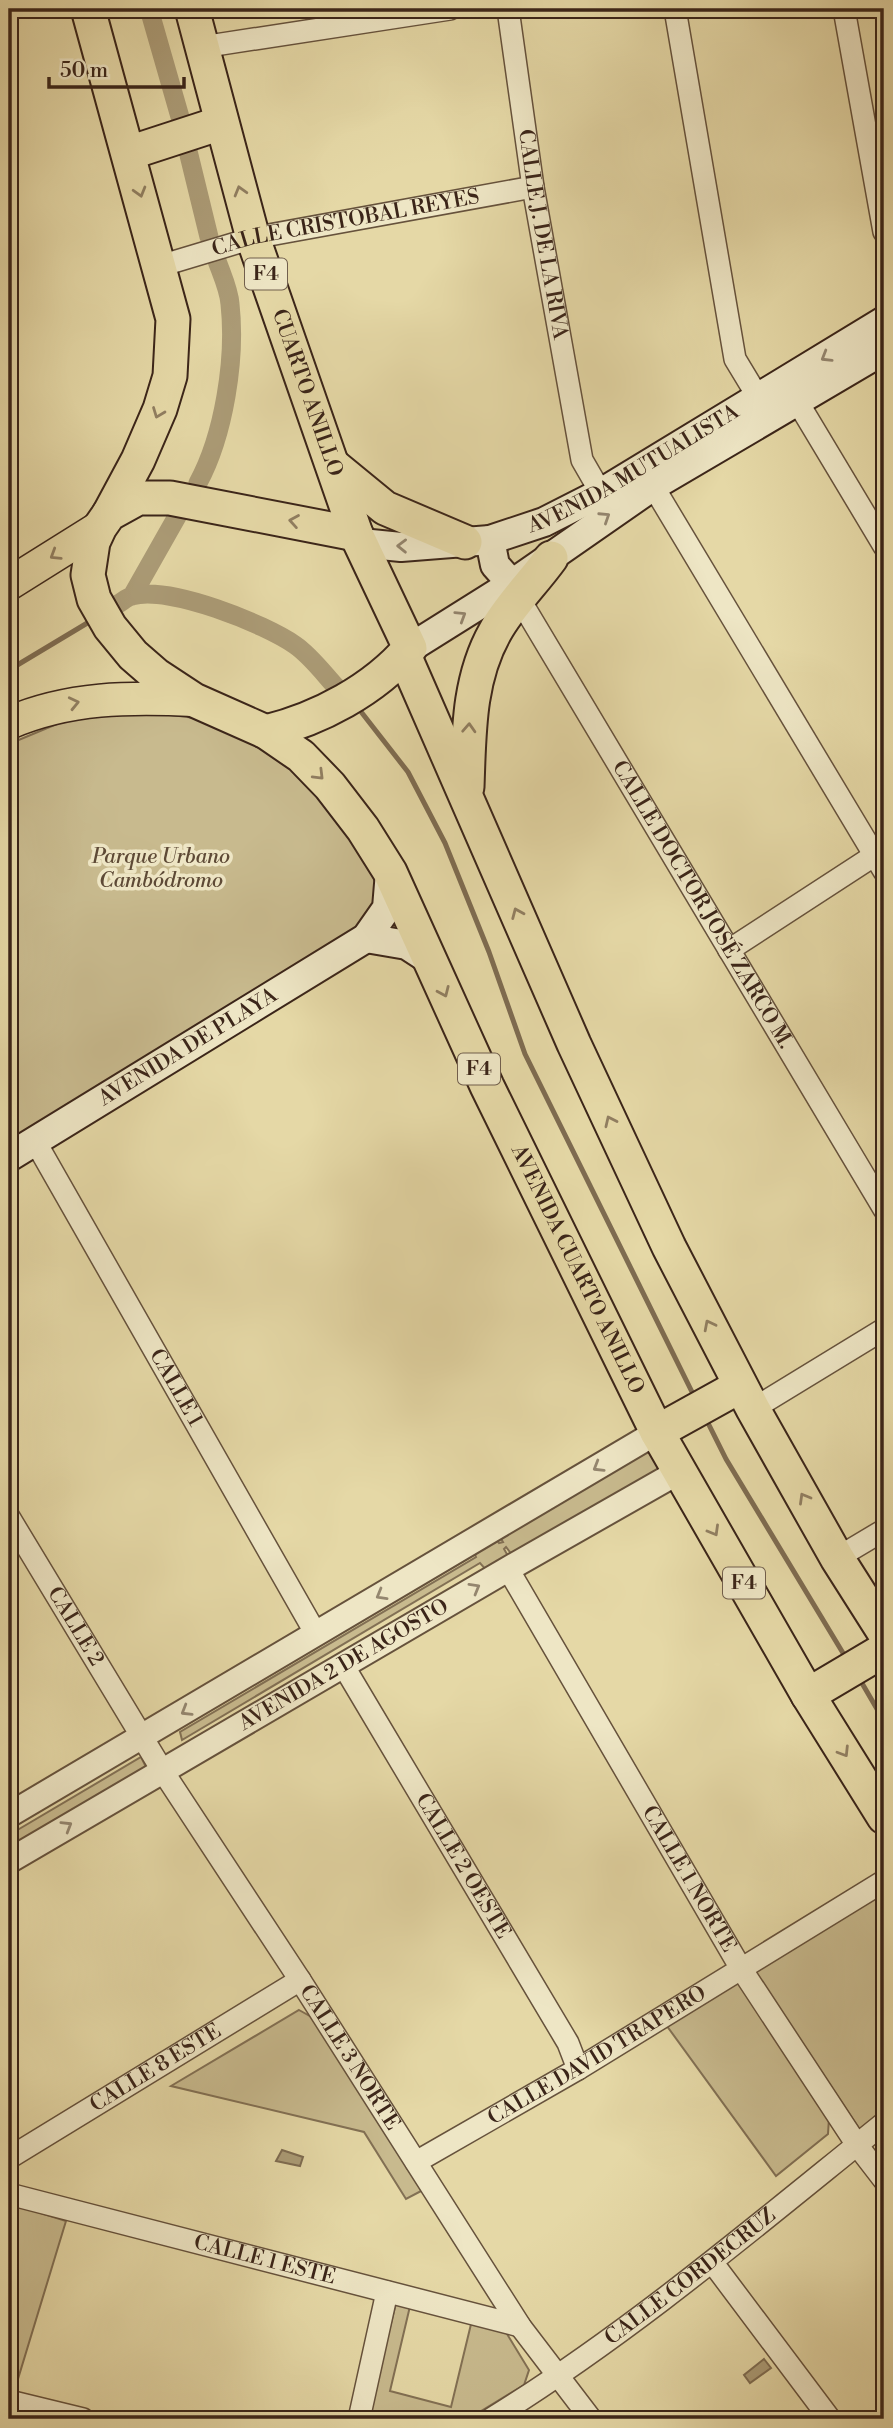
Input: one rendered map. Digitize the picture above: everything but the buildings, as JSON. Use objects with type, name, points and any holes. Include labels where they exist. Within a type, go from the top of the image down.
[{"type":"highway","name":"F4","points":[[88,9],[173,319],[170,376],[138,460],[105,520],[90,558],[89,575],[102,613],[156,675],[194,700],[266,732]]},
{"type":"highway","name":"CUARTO ANILLO","points":[[192,9],[202,47],[210,127],[243,241],[358,539]]},
{"type":"highway","points":[[129,153],[210,127]]},
{"type":"highway","points":[[331,464],[385,508],[477,541]]},
{"type":"highway","points":[[105,520],[138,498],[170,498],[358,539]]},
{"type":"highway","name":"F4","points":[[358,539],[579,1056],[739,1396],[837,1558],[882,1645]]},
{"type":"highway","points":[[466,796],[469,718],[474,685],[495,631],[516,592],[551,558]]},
{"type":"highway","points":[[266,732],[302,723],[332,708],[360,690],[407,651]]},
{"type":"highway","name":"AVENIDA CUARTO ANILLO","points":[[266,732],[300,756],[330,786],[363,829],[390,872],[486,1086],[667,1427],[680,1471],[815,1690],[884,1817]]},
{"type":"highway","points":[[667,1427],[739,1396]]},
{"type":"highway","points":[[815,1690],[882,1645]]},
{"type":"main road","name":"AVENIDA MUTUALISTA","points":[[358,539],[401,547],[477,541],[544,522],[601,493],[884,321]]},
{"type":"main road","name":"AVENIDA MUTUALISTA","points":[[551,558],[593,525],[653,486],[884,349]]},
{"type":"main road","points":[[9,584],[105,520]]},
{"type":"main road","points":[[407,651],[516,592],[477,541]]},
{"type":"main road","points":[[9,723],[34,712],[85,700],[130,697],[194,700]]},
{"type":"main road","name":"AVENIDA DE PLAYA","points":[[9,1157],[366,938],[387,908],[390,872]]},
{"type":"main road","points":[[366,938],[387,939],[407,945],[430,960]]},
{"type":"street","points":[[202,47],[336,18],[450,9]]},
{"type":"street","name":"CALLE J. DE LA RIVA","points":[[508,9],[533,187],[582,460],[601,493]]},
{"type":"street","points":[[675,9],[735,359],[758,397]]},
{"type":"street","points":[[844,9],[884,232]]},
{"type":"street","name":"CALLE CRISTOBAL REYES","points":[[160,265],[243,241],[533,187]]},
{"type":"street","points":[[797,401],[884,546]]},
{"type":"street","points":[[653,486],[879,863],[729,950]]},
{"type":"street","name":"CALLE DOCTOR JOSÉ ZARCO M.","points":[[516,592],[884,1209]]},
{"type":"street","name":"CALLE 1","points":[[35,1141],[316,1634]]},
{"type":"street","points":[[739,1396],[884,1329]]},
{"type":"street","name":"AVENIDA 2 DE AGOSTO","points":[[9,1815],[667,1427]]},
{"type":"street","name":"AVENIDA 2 DE AGOSTO","points":[[9,1861],[680,1471]]},
{"type":"street","name":"CALLE 2","points":[[9,1517],[142,1736]]},
{"type":"street","points":[[837,1558],[884,1530]]},
{"type":"street","name":"CALLE 1 NORTE","points":[[508,1569],[740,1967],[858,2145],[884,2179]]},
{"type":"street","name":"CALLE 2 OESTE","points":[[343,1665],[568,2043],[578,2069]]},
{"type":"street","name":"CALLE 3 NORTE","points":[[142,1736],[520,2326],[591,2419]]},
{"type":"street","name":"CALLE DAVID TRAPERO","points":[[416,2162],[578,2069],[740,1967],[884,1881]]},
{"type":"street","name":"CALLE 8 ESTE","points":[[9,2158],[300,1980]]},
{"type":"street","name":"CALLE CORDECRUZ","points":[[491,2419],[559,2377],[712,2262],[884,2123]]},
{"type":"street","name":"CALLE 1 ESTE","points":[[9,2194],[520,2326]]},
{"type":"street","points":[[712,2262],[831,2419]]},
{"type":"street","points":[[359,2419],[387,2292]]},
{"type":"street","points":[[9,2401],[83,2419]]},
{"type":"green space","name":"Parque Urbano Cambódromo","points":[[88,711],[139,711],[195,718],[252,743],[293,768],[376,866],[379,892],[374,911],[358,927],[9,1141],[9,744]]},
{"type":"green space","points":[[650,1445],[663,1469],[513,1556],[506,1547],[504,1549],[508,1556],[487,1571],[480,1563],[182,1740],[180,1732],[476,1557],[474,1552],[495,1537],[499,1543],[503,1542],[499,1535]]},
{"type":"green space","points":[[141,1757],[146,1767],[9,1847],[9,1835]]},
{"type":"green space","points":[[884,1888],[884,2109],[860,2130],[753,1969]]},
{"type":"green space","points":[[733,1981],[743,1984],[829,2118],[828,2134],[776,2176],[664,2022]]},
{"type":"green space","points":[[299,2010],[315,2019],[423,2190],[406,2199],[364,2132],[171,2086]]},
{"type":"green space","points":[[9,2203],[66,2221],[14,2392],[9,2391]]},
{"type":"green space","points":[[397,2299],[411,2302],[390,2391],[451,2407],[472,2320],[504,2329],[529,2370],[524,2385],[468,2419],[367,2419]]},
{"type":"shaded area","points":[[282,2150],[303,2157],[300,2166],[276,2161]]},
{"type":"shaded area","points":[[764,2359],[771,2368],[750,2383],[744,2375]]},
{"type":"waterway","points":[[149,9],[182,124]]},
{"type":"waterway","points":[[188,151],[209,237]]},
{"type":"waterway","points":[[198,483],[215,443],[221,420],[231,348],[230,304],[216,258]]},
{"type":"waterway","points":[[132,596],[179,513]]},
{"type":"waterway","points":[[111,609],[132,596]]},
{"type":"waterway","points":[[118,604],[132,596],[169,596],[240,617],[295,645],[337,688]]},
{"type":"waterway","points":[[9,670],[94,619]]},
{"type":"waterway","points":[[362,713],[408,772],[445,843],[489,952],[525,1054],[695,1398]]},
{"type":"waterway","points":[[706,1419],[726,1459],[846,1658]]},
{"type":"waterway","points":[[859,1678],[884,1721]]}]
